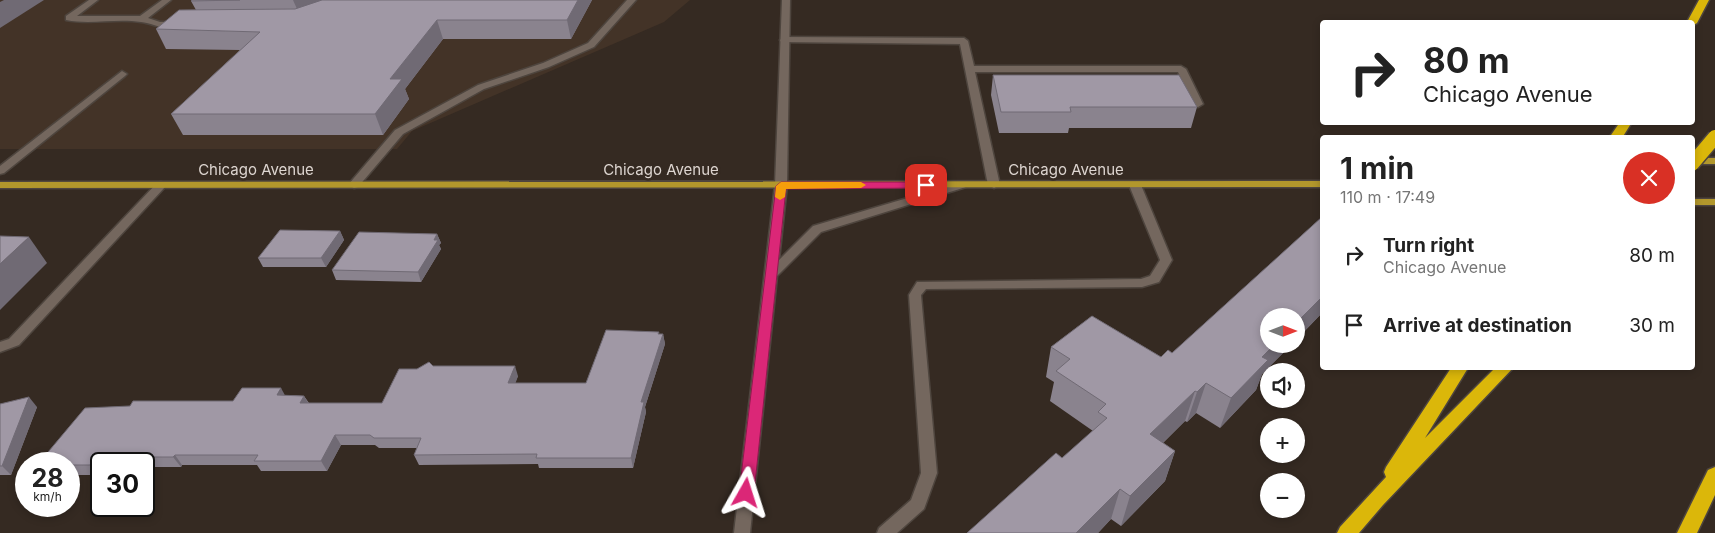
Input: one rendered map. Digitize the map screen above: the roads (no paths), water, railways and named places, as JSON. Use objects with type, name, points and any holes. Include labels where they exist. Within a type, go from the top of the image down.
[{"type":"highway","points":[[1694,20],[1704,0]]},
{"type":"highway","points":[[1695,160],[1715,137]]},
{"type":"highway","points":[[1376,499],[1459,370]]},
{"type":"highway","points":[[1347,533],[1376,499],[1504,370]]},
{"type":"highway","points":[[1687,533],[1715,475]]},
{"type":"main road","points":[[1695,163],[1715,161]]},
{"type":"main road","name":"Chicago Avenue","points":[[0,185],[781,186],[1320,184]]},
{"type":"main road","points":[[1695,202],[1715,202]]},
{"type":"street","points":[[94,0],[69,18],[85,20],[142,19],[158,25],[187,24]]},
{"type":"street","points":[[142,19],[167,0]]},
{"type":"street","points":[[354,185],[399,132],[482,88],[546,65],[591,45],[632,0]]},
{"type":"street","points":[[742,533],[781,186],[786,0]]},
{"type":"street","points":[[784,40],[961,41],[966,43],[994,185]]},
{"type":"street","points":[[971,69],[1181,69],[1198,104]]},
{"type":"street","points":[[0,171],[122,74]]},
{"type":"street","points":[[0,347],[14,342],[161,185]]},
{"type":"street","points":[[771,275],[816,229],[962,185]]},
{"type":"street","points":[[885,533],[918,504],[929,473],[915,295],[918,290],[922,285],[1142,283],[1155,279],[1166,260],[1135,185]]}]
